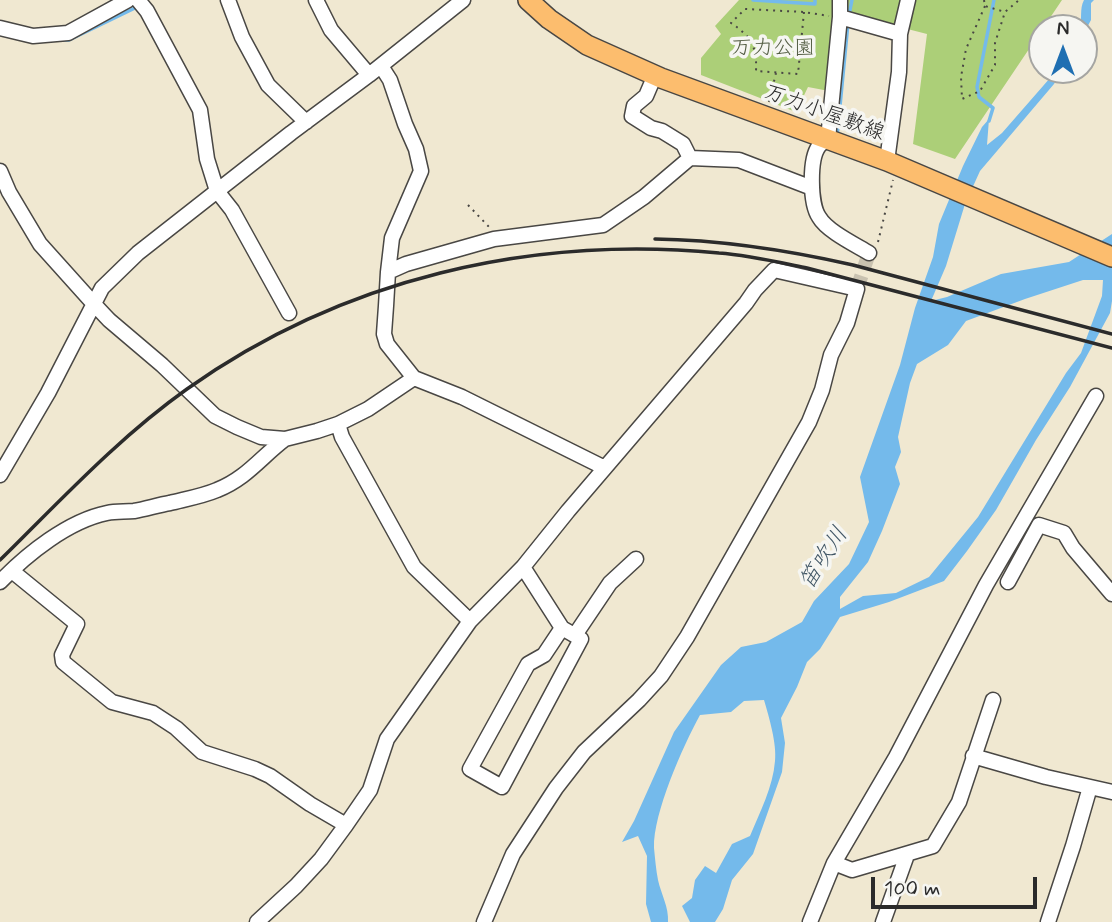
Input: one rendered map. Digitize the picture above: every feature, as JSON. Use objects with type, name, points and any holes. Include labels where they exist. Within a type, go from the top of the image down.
[{"type":"main road","name":"万力小屋敷線","points":[[528,0],[549,19],[587,44],[656,75],[892,163],[1112,257]]},
{"type":"street","points":[[0,28],[33,36],[68,33],[128,0]]},
{"type":"street","points":[[228,0],[242,37],[268,85],[306,122]]},
{"type":"street","points":[[316,0],[331,30],[390,80],[416,149],[421,172],[392,238],[384,334],[387,344],[414,378],[438,386],[605,468]]},
{"type":"street","points":[[0,475],[48,393],[102,288],[138,253],[463,0]]},
{"type":"street","points":[[840,0],[846,19],[828,139],[818,146],[813,166],[813,188],[818,216],[825,224],[869,253]]},
{"type":"street","points":[[892,163],[900,34],[908,0]]},
{"type":"street","points":[[143,6],[200,110],[207,159],[217,191],[232,210],[289,313]]},
{"type":"street","points":[[846,19],[900,34]]},
{"type":"street","points":[[656,75],[646,96],[634,106],[632,116],[683,144],[690,158]]},
{"type":"street","points":[[388,272],[406,264],[494,239],[603,225],[644,197],[690,158],[739,160],[813,188]]},
{"type":"street","points":[[0,171],[5,193],[40,244],[93,303],[215,416],[237,428],[261,437],[285,439],[317,431],[368,409],[414,378]]},
{"type":"street","points":[[257,922],[321,859],[346,825],[370,790],[387,739],[470,621],[523,567],[755,290],[774,270],[858,289],[847,323],[831,355],[822,390],[809,422],[687,637],[661,676],[584,752],[556,788],[513,854],[484,922]]},
{"type":"street","points":[[810,922],[834,863],[896,757],[986,585],[1096,396]]},
{"type":"street","points":[[338,424],[342,437],[414,567],[470,621]]},
{"type":"street","points":[[0,582],[47,542],[73,526],[93,516],[135,511],[215,491],[251,470],[285,439]]},
{"type":"street","points":[[1008,582],[1039,525],[1064,533],[1112,594]]},
{"type":"street","points":[[523,567],[568,631],[581,639],[502,787],[470,769],[528,664],[544,655],[568,631],[610,583],[636,559]]},
{"type":"street","points":[[12,571],[77,624],[62,654],[63,662],[112,702],[153,713],[176,728],[202,752],[270,776],[346,825]]},
{"type":"street","points":[[834,863],[852,870],[933,846],[959,802],[993,701]]},
{"type":"street","points":[[973,756],[1112,792]]},
{"type":"street","points":[[1048,922],[1090,787]]},
{"type":"street","points":[[883,922],[907,855]]},
{"type":"path","points":[[984,0],[986,6],[966,49],[961,77],[962,99],[980,91],[995,65],[995,43],[1005,12],[1019,0]]},
{"type":"path","points":[[986,6],[1005,12]]},
{"type":"path","points":[[804,12],[797,74],[756,71],[757,53],[745,32],[732,23],[745,9],[804,12],[846,19]]},
{"type":"path","points":[[765,116],[776,72]]},
{"type":"path","points":[[869,253],[878,243],[892,163]]},
{"type":"path","points":[[468,205],[491,230],[494,239]]},
{"type":"green space","name":"万力公園","points":[[739,0],[1062,0],[1053,14],[1028,14],[1028,51],[955,159],[913,144],[927,34],[845,13],[829,91],[808,87],[796,112],[701,75],[701,58],[721,34],[715,26]]},
{"type":"water","points":[[1084,0],[1094,0],[1091,3],[1091,14],[1082,14]]},
{"type":"water","points":[[1045,84],[1054,84],[980,171],[965,204],[946,266],[931,301],[1001,274],[1069,262],[1112,234],[1110,313],[1070,387],[996,510],[944,581],[840,617],[820,649],[807,662],[781,718],[785,743],[782,772],[753,854],[732,880],[723,909],[715,922],[690,922],[682,906],[692,898],[695,880],[705,866],[716,873],[732,844],[750,836],[772,780],[775,747],[764,700],[744,701],[731,712],[700,715],[678,761],[658,817],[654,848],[668,922],[651,922],[646,904],[647,856],[638,836],[622,842],[674,732],[721,665],[741,647],[766,642],[802,622],[814,601],[849,564],[869,522],[860,477],[900,365],[915,308],[933,257],[939,224],[963,166],[982,127],[989,119],[987,145],[1002,133]],"holes":[[[1083,280],[1103,280],[1102,296],[1081,353],[978,517],[929,577],[896,593],[863,596],[840,609],[840,597],[868,562],[900,484],[895,467],[901,452],[898,437],[917,364],[948,345],[966,321],[1025,299]]]},
{"type":"waterway","points":[[753,0],[815,4],[815,0]]},
{"type":"waterway","points":[[849,15],[852,0]]},
{"type":"waterway","points":[[989,121],[993,108],[979,97],[977,87],[994,0]]},
{"type":"waterway","points":[[65,40],[137,7]]},
{"type":"waterway","points":[[837,137],[848,23]]},
{"type":"tunnel","points":[[857,289],[869,253]]},
{"type":"railway","points":[[655,239],[779,250],[853,265],[1112,334]]},
{"type":"railway","points":[[0,560],[137,428],[187,389],[247,351],[309,319],[374,293],[440,273],[508,259],[578,251],[648,249],[741,255],[807,268],[1112,348]]},
{"type":"water label","name":"笛吹川","points":[[825,559]]}]
